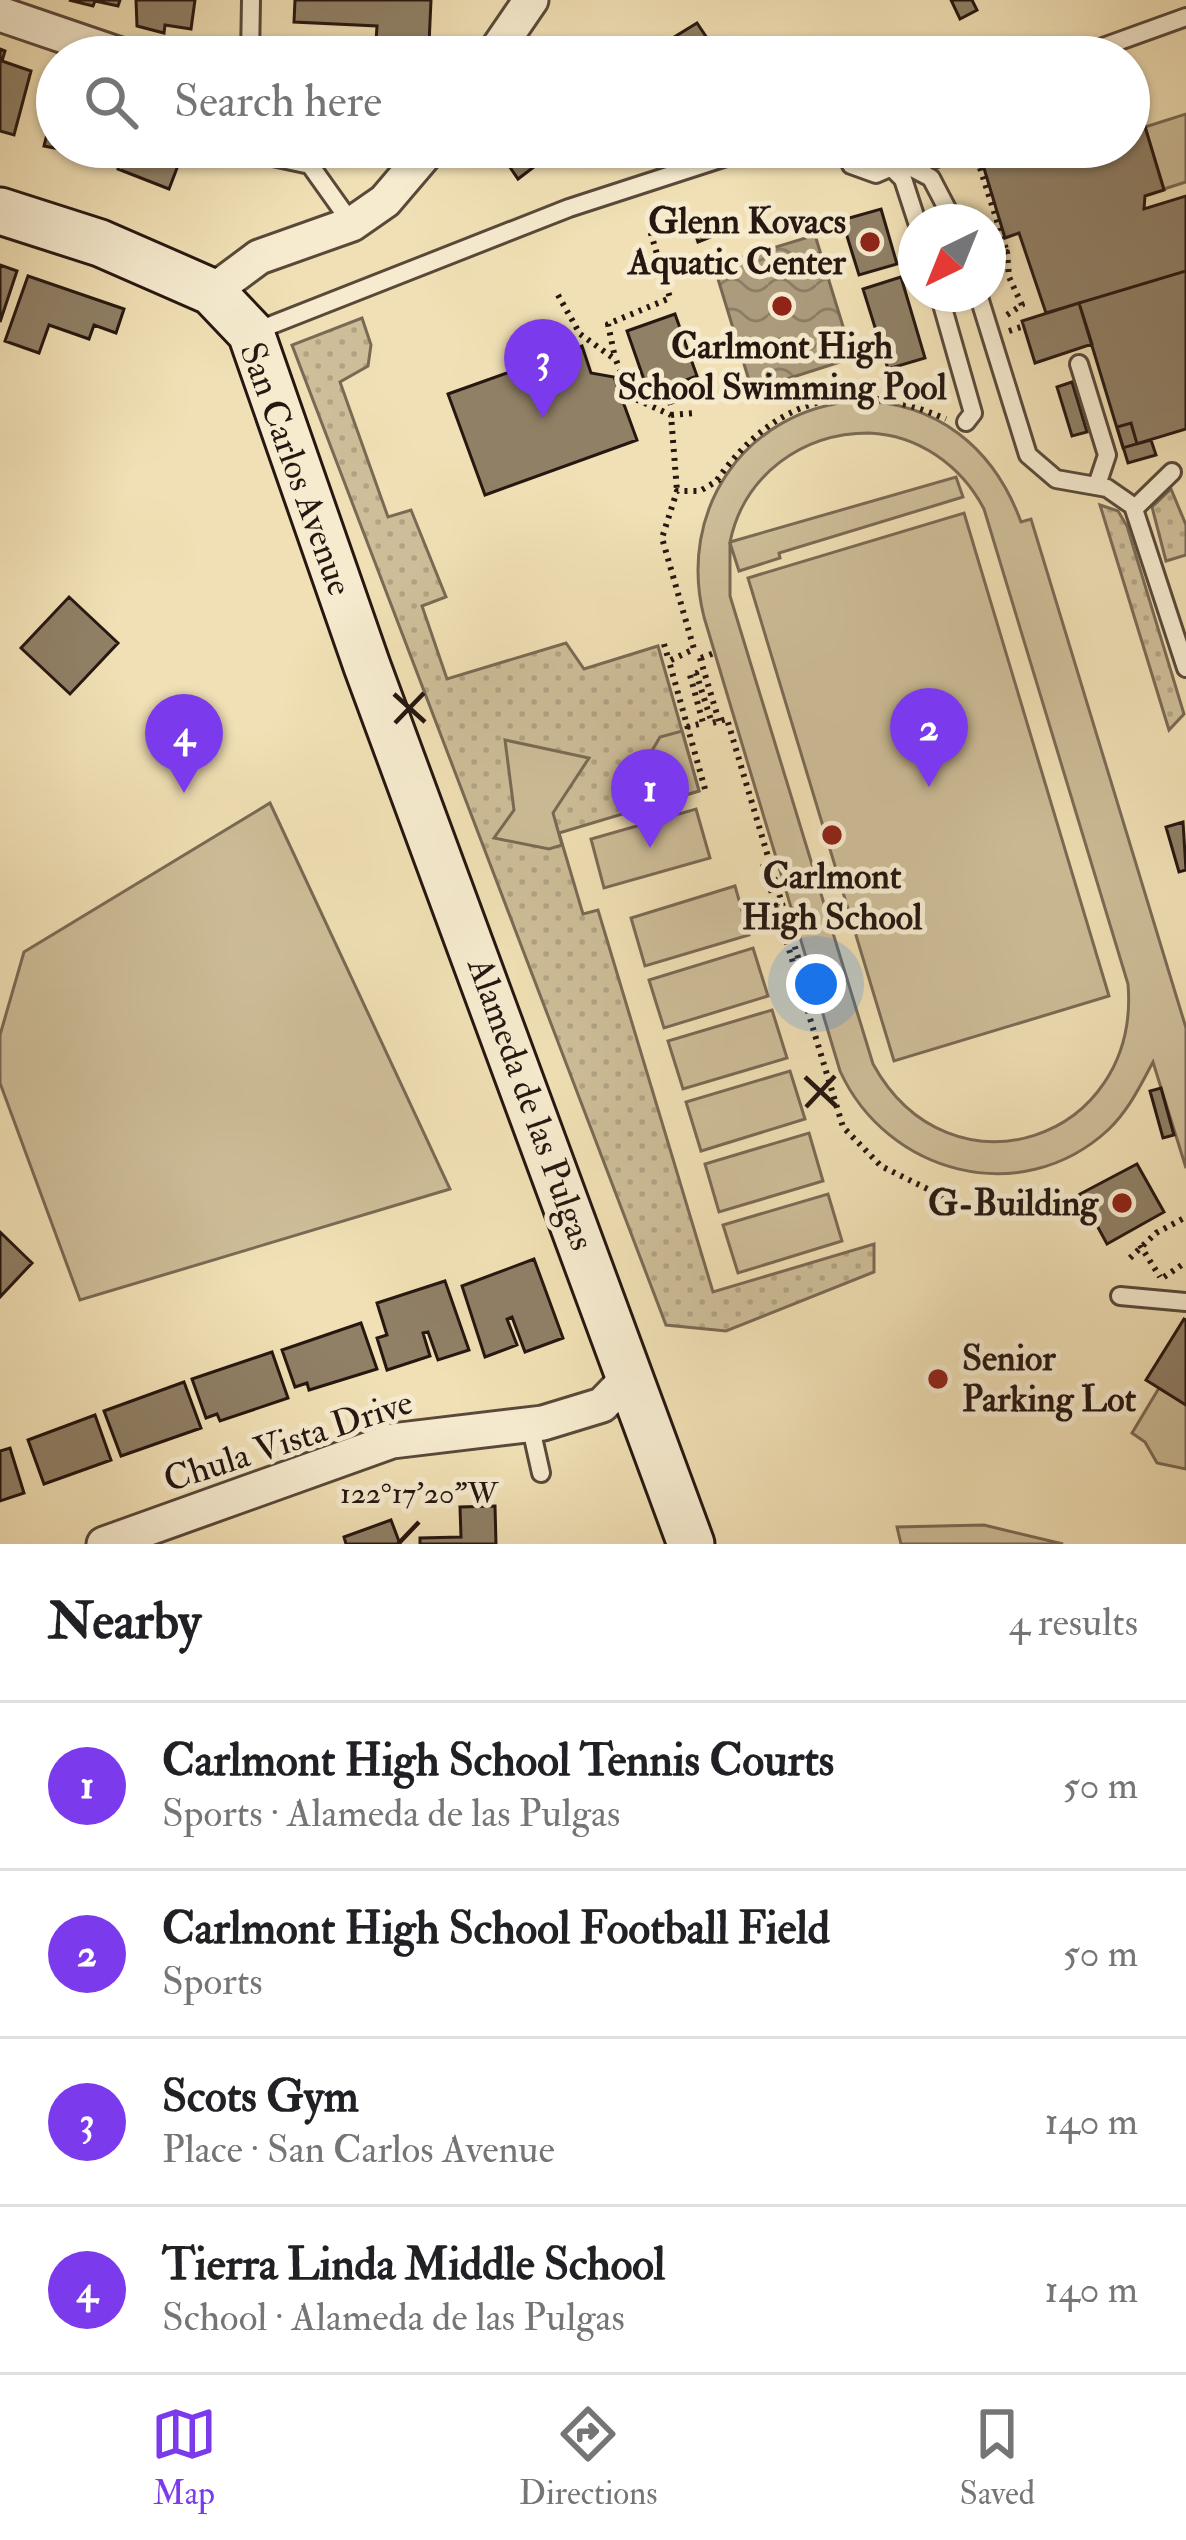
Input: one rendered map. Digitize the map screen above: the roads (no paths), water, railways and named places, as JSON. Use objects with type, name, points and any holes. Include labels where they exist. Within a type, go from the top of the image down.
[{"type":"main road","name":"San Carlos Avenue","points":[[0,211],[100,243],[212,292],[250,333],[367,666]]},
{"type":"main road","name":"Alameda de las Pulgas","points":[[367,666],[691,1544]]},
{"type":"street","points":[[506,36],[531,0]]},
{"type":"street","points":[[18,12],[76,36]]},
{"type":"street","points":[[212,292],[259,257],[352,224],[386,201],[414,168]]},
{"type":"street","name":"Chula Vista Drive","points":[[104,1544],[392,1441],[530,1424],[602,1405],[629,1377]]},
{"type":"lane","points":[[250,36],[251,0]]},
{"type":"lane","points":[[1133,36],[1186,17]]},
{"type":"lane","points":[[312,168],[352,224]]},
{"type":"lane","points":[[250,333],[569,208],[692,168]]},
{"type":"lane","points":[[856,168],[876,175],[887,168]]},
{"type":"lane","points":[[902,168],[911,204]]},
{"type":"lane","points":[[911,168],[938,188],[946,204]]},
{"type":"lane","points":[[944,312],[973,413],[966,422]]},
{"type":"lane","points":[[984,312],[1031,460],[1056,479],[1124,495],[1134,508],[1186,668]]},
{"type":"lane","points":[[1079,364],[1106,451],[1097,485]]},
{"type":"lane","points":[[1134,508],[1172,472]]},
{"type":"lane","points":[[1120,1297],[1186,1302]]},
{"type":"lane","points":[[530,1424],[541,1473]]},
{"type":"water","name":"Carlmont High School Swimming Pool","points":[[815,235],[849,346],[857,345],[859,356],[752,390],[714,266]]},
{"type":"place","name":"Glenn Kovacs Aquatic Center","points":[[870,242]]},
{"type":"place","name":"Carlmont High School Swimming Pool","points":[[782,306]]},
{"type":"place","name":"Scots Gym","points":[[543,418]]},
{"type":"place","name":"Carlmont High School Football Field","points":[[929,787]]},
{"type":"place","name":"Tierra Linda Middle School","points":[[184,793]]},
{"type":"place","name":"Carlmont High School","points":[[832,835]]},
{"type":"place","name":"Carlmont High School Tennis Courts","points":[[650,848]]},
{"type":"place","name":"G-Building","points":[[1122,1203]]},
{"type":"place","name":"Senior Parking Lot","points":[[938,1379]]}]
